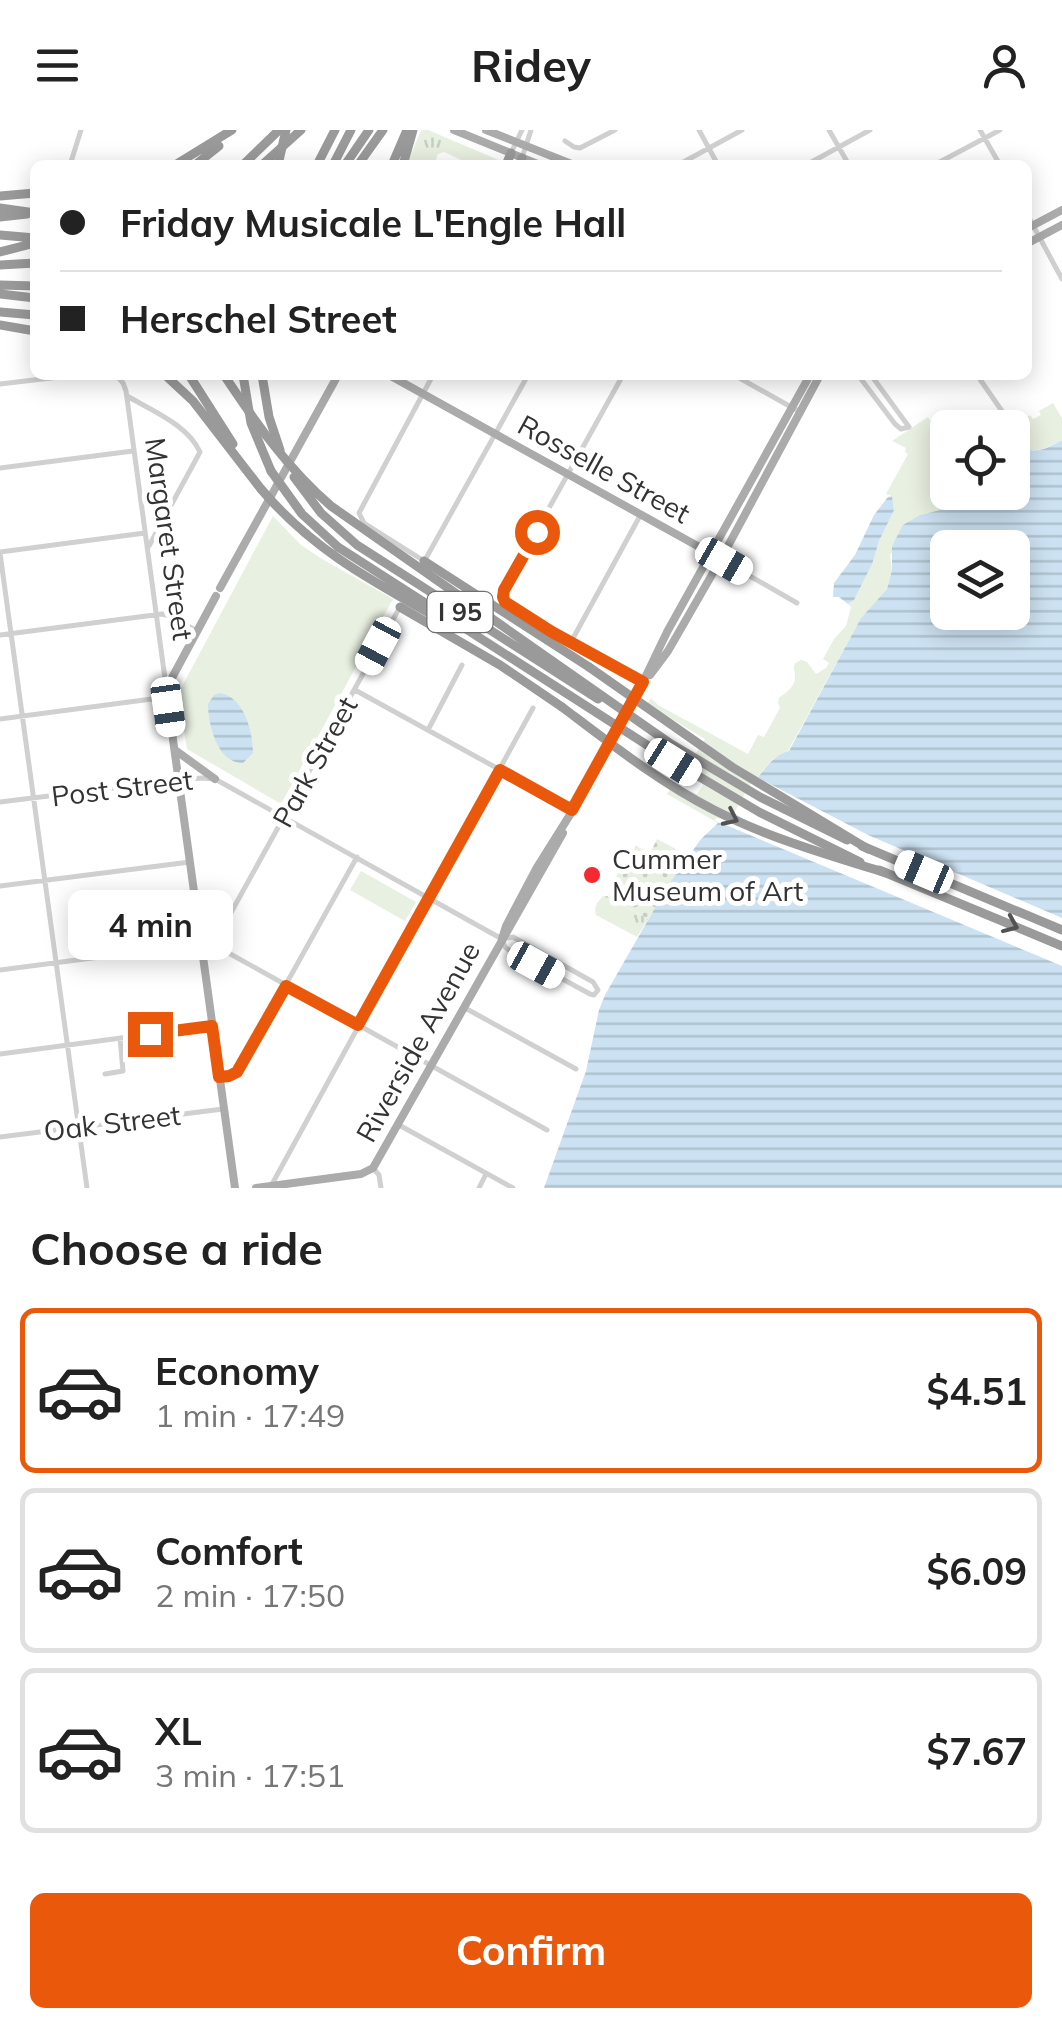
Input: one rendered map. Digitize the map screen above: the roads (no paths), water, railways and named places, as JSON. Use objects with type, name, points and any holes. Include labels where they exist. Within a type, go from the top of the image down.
[{"type":"highway","points":[[200,160],[234,130]]},
{"type":"highway","points":[[183,160],[234,130]]},
{"type":"highway","points":[[250,160],[283,130]]},
{"type":"highway","points":[[279,160],[283,130]]},
{"type":"highway","points":[[268,160],[301,130]]},
{"type":"highway","points":[[320,160],[335,130]]},
{"type":"highway","points":[[336,160],[351,130]]},
{"type":"highway","points":[[348,160],[369,130]]},
{"type":"highway","points":[[362,160],[383,130]]},
{"type":"highway","points":[[395,160],[410,130]]},
{"type":"highway","points":[[404,160],[410,130]]},
{"type":"highway","points":[[508,160],[511,153]]},
{"type":"highway","points":[[0,196],[30,193]]},
{"type":"highway","points":[[0,208],[30,212]]},
{"type":"highway","points":[[0,217],[30,214]]},
{"type":"highway","points":[[0,235],[30,239]]},
{"type":"highway","points":[[0,252],[30,242]]},
{"type":"highway","points":[[0,265],[30,262]]},
{"type":"highway","points":[[0,285],[30,286]]},
{"type":"highway","points":[[0,294],[30,297]]},
{"type":"highway","points":[[0,312],[30,315]]},
{"type":"highway","points":[[0,325],[30,331]]},
{"type":"highway","points":[[170,380],[193,401],[292,523],[332,557],[542,678]]},
{"type":"highway","points":[[192,380],[261,489]]},
{"type":"highway","points":[[228,380],[281,456],[330,506],[668,742]]},
{"type":"highway","name":"I 95","points":[[245,380],[251,423],[271,471],[295,507],[331,541],[724,793],[886,873],[1062,946]]},
{"type":"highway","name":"I 95","points":[[263,380],[269,417],[281,452],[308,498],[350,540],[414,584],[777,806],[868,849],[1062,930]]},
{"type":"highway","points":[[424,561],[589,667],[732,767],[868,849]]},
{"type":"highway","points":[[400,607],[500,665],[658,778],[725,816],[796,845],[886,873]]},
{"type":"main road","points":[[454,130],[520,160]]},
{"type":"main road","points":[[486,130],[562,160]]},
{"type":"main road","points":[[1032,222],[1062,210]]},
{"type":"main road","points":[[1032,241],[1062,225]]},
{"type":"main road","points":[[167,693],[335,380]]},
{"type":"main road","name":"Rosselle Street","points":[[398,380],[721,559]]},
{"type":"main road","name":"Riverside Avenue","points":[[643,682],[665,656],[721,559],[808,380]]},
{"type":"main road","name":"Riverside Avenue","points":[[256,1188],[362,1174],[373,1168],[561,836],[710,553],[754,475],[817,380]]},
{"type":"main road","points":[[754,475],[756,492]]},
{"type":"main road","name":"Margaret Street","points":[[167,693],[234,1188]]},
{"type":"main road","points":[[174,750],[216,779]]},
{"type":"street","points":[[72,160],[81,130]]},
{"type":"street","points":[[511,153],[522,130]]},
{"type":"street","points":[[521,160],[532,130]]},
{"type":"street","points":[[565,140],[580,148],[615,130]]},
{"type":"street","points":[[699,130],[715,160]]},
{"type":"street","points":[[687,160],[742,130]]},
{"type":"street","points":[[829,130],[846,160]]},
{"type":"street","points":[[815,160],[870,130]]},
{"type":"street","points":[[980,130],[997,160]]},
{"type":"street","points":[[943,160],[1000,130]]},
{"type":"street","points":[[1032,227],[1062,279]]},
{"type":"street","points":[[0,384],[34,380]]},
{"type":"street","name":"Margaret Street","points":[[120,380],[126,396],[167,693]]},
{"type":"street","points":[[424,561],[364,523],[360,506],[431,380]]},
{"type":"street","name":"Park Street","points":[[217,942],[525,380]]},
{"type":"street","points":[[620,380],[503,597],[508,604],[643,682]]},
{"type":"street","points":[[743,380],[796,410]]},
{"type":"street","points":[[862,380],[895,424],[909,428],[875,380]]},
{"type":"street","points":[[980,380],[1001,410]]},
{"type":"street","points":[[126,396],[174,424],[198,445],[200,452],[147,548]]},
{"type":"street","points":[[0,468],[134,451]]},
{"type":"street","points":[[571,642],[641,514]]},
{"type":"street","points":[[88,1188],[0,552],[145,533]]},
{"type":"street","name":"Rosselle Street","points":[[721,559],[798,603]]},
{"type":"street","points":[[0,635],[156,614],[170,616],[197,631]]},
{"type":"street","points":[[428,730],[462,665]]},
{"type":"street","points":[[355,690],[572,810]]},
{"type":"street","points":[[0,719],[167,693]]},
{"type":"street","points":[[271,1186],[533,708]]},
{"type":"street","name":"Post Street","points":[[0,802],[178,780],[216,779],[502,938],[511,937],[593,982],[598,990],[590,994],[509,950],[502,938]]},
{"type":"street","points":[[219,1077],[237,1072],[357,857]]},
{"type":"street","points":[[0,886],[190,862]]},
{"type":"street","points":[[0,970],[217,942],[286,986],[547,1130]]},
{"type":"street","points":[[464,1007],[576,1069]]},
{"type":"street","points":[[0,1054],[212,1026]]},
{"type":"street","points":[[105,1074],[124,1072],[120,1038]]},
{"type":"street","name":"Oak Street","points":[[0,1137],[224,1109]]},
{"type":"street","points":[[399,1125],[513,1188]]},
{"type":"street","points":[[373,1168],[379,1174],[381,1188]]},
{"type":"street","points":[[478,1188],[486,1174]]},
{"type":"water","points":[[1062,440],[1062,1188],[544,1188],[586,1071],[605,995],[667,887],[701,839],[718,823],[733,824],[763,771],[789,751],[861,618],[887,589],[892,546],[903,525],[940,510],[1030,510],[1030,450]]},
{"type":"water","points":[[892,496],[894,510],[854,600],[848,604],[833,597],[834,583],[855,555],[874,515]]},
{"type":"water","points":[[220,693],[235,701],[249,725],[253,753],[243,763],[227,757],[212,732],[208,704]]},
{"type":"place","name":"Cummer Museum of Art","points":[[592,875]]}]
